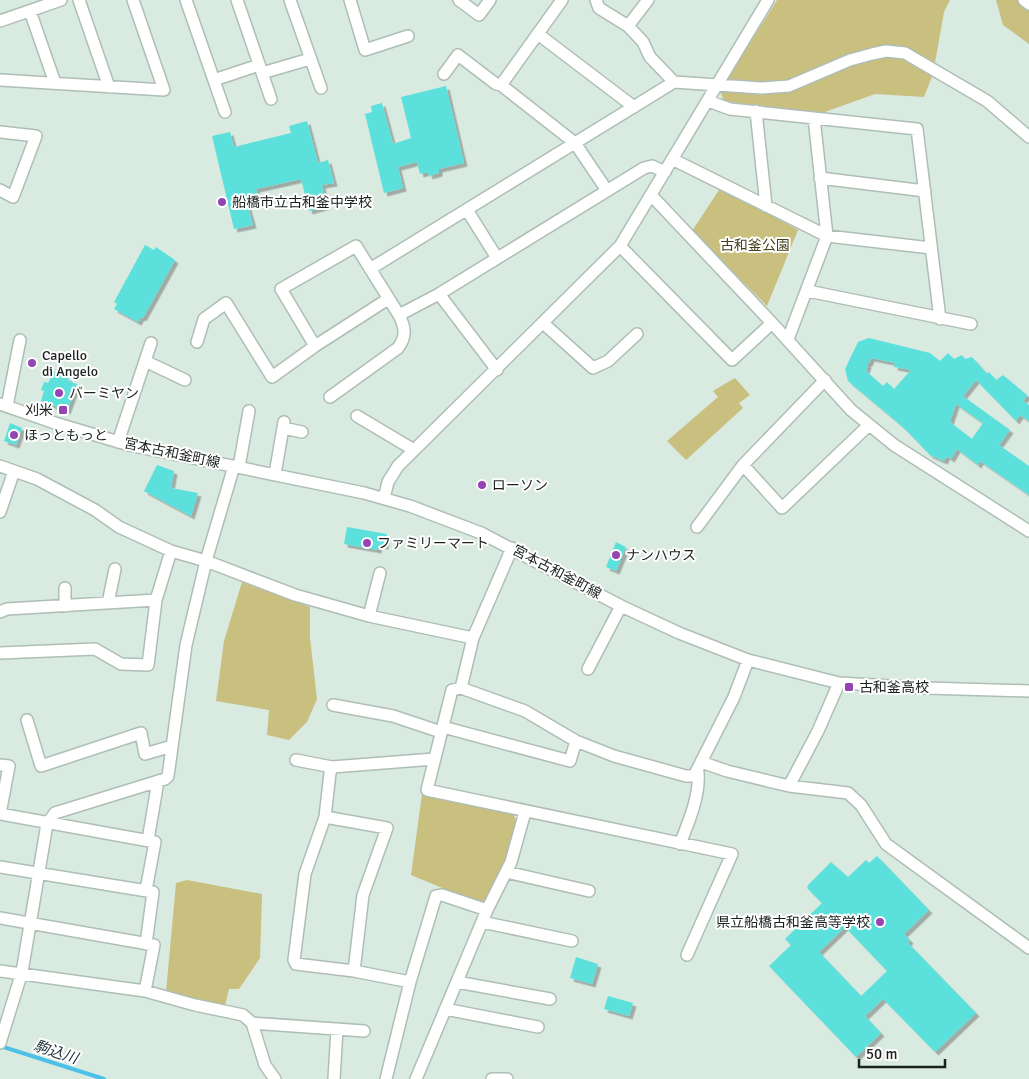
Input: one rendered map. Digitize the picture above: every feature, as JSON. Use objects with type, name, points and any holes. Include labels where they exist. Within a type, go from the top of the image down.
[{"type":"street","points":[[0,22],[61,0]]},
{"type":"street","points":[[79,0],[109,87]]},
{"type":"street","points":[[0,80],[164,90],[133,0]]},
{"type":"street","points":[[186,0],[225,112]]},
{"type":"street","points":[[237,0],[271,99]]},
{"type":"street","points":[[290,0],[321,88]]},
{"type":"street","points":[[350,0],[365,50],[408,36]]},
{"type":"street","points":[[459,0],[479,15],[490,0]]},
{"type":"street","points":[[501,85],[562,0]]},
{"type":"street","points":[[596,0],[599,8],[628,26],[642,42],[650,57],[674,82]]},
{"type":"street","points":[[628,26],[648,0]]},
{"type":"street","points":[[384,498],[393,473],[414,450],[497,370],[620,246],[768,0]]},
{"type":"street","points":[[1024,0],[1029,4]]},
{"type":"street","points":[[30,11],[55,83]]},
{"type":"street","points":[[538,34],[634,107]]},
{"type":"street","points":[[370,269],[674,82],[761,88],[789,86],[850,60],[886,51],[905,53],[987,102],[1029,137]]},
{"type":"street","points":[[444,74],[458,56],[496,84],[501,85],[575,143],[606,189]]},
{"type":"street","points":[[214,80],[310,59]]},
{"type":"street","points":[[708,101],[730,108],[917,129],[940,319]]},
{"type":"street","points":[[756,111],[766,206]]},
{"type":"street","points":[[788,339],[828,236],[814,118]]},
{"type":"street","points":[[0,132],[36,136],[13,197],[0,190]]},
{"type":"street","points":[[672,159],[828,236],[932,248]]},
{"type":"street","points":[[399,315],[439,294],[606,189],[644,168],[652,166],[665,172]]},
{"type":"street","points":[[820,178],[925,191]]},
{"type":"street","points":[[651,196],[788,339],[851,410],[894,445],[1029,531]]},
{"type":"street","points":[[467,210],[497,258]]},
{"type":"street","points":[[315,346],[281,289],[356,246],[399,315],[404,325],[405,334],[398,348],[330,397]]},
{"type":"street","points":[[620,246],[732,360],[772,323]]},
{"type":"street","points":[[808,290],[971,324]]},
{"type":"street","points":[[439,294],[497,370]]},
{"type":"street","points":[[197,342],[204,319],[226,303],[272,377],[315,346],[388,299]]},
{"type":"street","points":[[543,323],[593,368],[608,361],[637,334]]},
{"type":"street","points":[[4,405],[20,340]]},
{"type":"street","points":[[118,442],[152,343]]},
{"type":"street","points":[[145,361],[185,380]]},
{"type":"street","points":[[697,527],[743,465],[825,380]]},
{"type":"street","name":"宮本古和釜町線","points":[[4,405],[118,442],[384,498],[481,533],[621,606],[679,633],[748,660],[838,683],[927,688],[1029,690]]},
{"type":"street","points":[[1,1040],[22,972],[47,824],[56,813],[158,781],[168,776],[186,645],[206,561],[237,467],[250,411]]},
{"type":"street","points":[[357,416],[414,450]]},
{"type":"street","points":[[275,474],[284,425],[302,432]]},
{"type":"street","points":[[743,465],[782,508],[869,425]]},
{"type":"street","points":[[0,466],[37,479],[94,510],[119,527],[171,551],[206,561],[295,595],[370,616],[473,638]]},
{"type":"street","points":[[0,512],[14,471]]},
{"type":"street","points":[[461,688],[473,638],[512,548]]},
{"type":"street","points":[[0,653],[95,649],[121,664],[148,665],[156,600],[171,551]]},
{"type":"street","points":[[108,603],[114,569]]},
{"type":"street","points":[[370,616],[380,574]]},
{"type":"street","points":[[65,588],[65,606]]},
{"type":"street","points":[[0,612],[7,609],[156,600]]},
{"type":"street","points":[[588,669],[621,606]]},
{"type":"street","points":[[687,955],[732,854],[427,790],[452,690],[461,688],[525,711],[576,740],[614,756],[686,776],[694,776],[734,697],[748,660]]},
{"type":"street","points":[[789,786],[818,731],[838,683]]},
{"type":"street","points":[[333,705],[393,716],[570,761],[576,740]]},
{"type":"street","points":[[27,720],[41,766],[141,733],[145,754],[172,746]]},
{"type":"street","points":[[296,760],[332,767],[434,759]]},
{"type":"street","points":[[0,764],[9,766],[0,814],[155,842],[146,890]]},
{"type":"street","points":[[332,767],[325,817],[305,874],[294,960],[296,964],[354,971],[410,982]]},
{"type":"street","points":[[700,767],[789,786],[848,794],[856,798],[886,844],[1029,948]]},
{"type":"street","points":[[680,844],[690,818],[699,784],[700,767]]},
{"type":"street","points":[[148,840],[158,781]]},
{"type":"street","points":[[416,1079],[487,910],[506,872],[525,812]]},
{"type":"street","points":[[325,817],[387,828],[363,895],[354,971]]},
{"type":"street","points":[[0,867],[153,892],[146,944]]},
{"type":"street","points":[[506,872],[589,891]]},
{"type":"street","points":[[386,1079],[410,982],[436,896],[442,895],[487,910]]},
{"type":"street","points":[[0,918],[154,945],[144,991]]},
{"type":"street","points":[[482,922],[572,941]]},
{"type":"street","points":[[0,971],[22,972],[144,991],[195,1006],[243,1015],[252,1023],[265,1064],[275,1079]]},
{"type":"street","points":[[457,982],[550,999]]},
{"type":"street","points":[[445,1009],[538,1027]]},
{"type":"street","points":[[252,1023],[364,1031]]},
{"type":"street","points":[[334,1079],[337,1029]]},
{"type":"street","points":[[492,1079],[506,1079]]},
{"type":"green space","points":[[777,0],[950,0],[944,12],[933,74],[924,97],[875,94],[822,113],[724,101],[720,91]]},
{"type":"green space","points":[[996,0],[1019,0],[1029,9],[1029,44],[1003,25]]},
{"type":"green space","name":"古和釜公園","points":[[721,187],[798,230],[767,306],[692,231]]},
{"type":"green space","points":[[735,378],[750,395],[739,403],[743,408],[686,460],[667,441],[718,397],[713,391]]},
{"type":"green space","points":[[242,582],[310,607],[310,638],[317,699],[307,722],[289,740],[267,735],[269,710],[216,701],[224,641]]},
{"type":"green space","points":[[422,794],[513,814],[517,822],[505,861],[483,905],[411,875]]},
{"type":"green space","points":[[187,880],[262,894],[260,958],[239,989],[229,989],[225,1006],[166,992],[176,883]]},
{"type":"building","points":[[446,86],[464,163],[439,169],[439,173],[429,176],[428,172],[420,174],[417,162],[398,167],[403,188],[384,193],[365,114],[372,112],[371,106],[382,103],[393,144],[411,138],[401,97]]},
{"type":"building","points":[[307,121],[318,163],[328,160],[334,183],[322,185],[327,206],[309,211],[301,179],[256,189],[259,200],[247,203],[253,225],[234,229],[212,136],[230,132],[234,147],[291,133],[289,126]]},
{"type":"building","points":[[145,245],[154,250],[156,247],[175,260],[143,318],[141,317],[138,322],[114,309],[117,304],[114,302]]},
{"type":"building","points":[[869,338],[930,353],[940,361],[948,353],[954,359],[962,355],[965,359],[972,357],[987,374],[989,372],[996,380],[1003,375],[1027,395],[1023,401],[1029,405],[1029,421],[1020,415],[1016,421],[976,380],[963,396],[1010,430],[999,445],[1029,466],[1029,495],[980,461],[978,465],[957,449],[951,459],[947,456],[944,461],[930,455],[903,427],[848,381],[845,369],[858,342]],"holes":[[[871,358],[895,363],[894,367],[911,370],[894,389],[887,382],[883,386],[866,371],[867,363],[869,363]],[[956,404],[983,423],[972,439],[950,422]]]},
{"type":"building","points":[[54,372],[69,378],[68,381],[77,384],[67,411],[41,401],[44,391],[41,390],[44,382],[48,383]]},
{"type":"building","points":[[10,423],[22,428],[16,445],[4,441]]},
{"type":"building","points":[[157,465],[174,471],[171,488],[198,493],[191,516],[144,491]]},
{"type":"building","points":[[347,527],[387,534],[385,546],[379,545],[378,550],[344,544]]},
{"type":"building","points":[[616,542],[626,547],[616,571],[606,567]]},
{"type":"building","points":[[877,856],[929,910],[904,934],[910,940],[908,943],[976,1013],[935,1052],[883,999],[865,1016],[881,1033],[856,1057],[769,966],[791,945],[785,939],[822,903],[807,888],[808,885],[831,862],[848,877],[866,860],[869,863]],"holes":[[[845,927],[887,971],[861,996],[819,952]]]},
{"type":"building","points":[[576,957],[598,964],[592,984],[570,978]]},
{"type":"building","points":[[608,996],[633,1003],[629,1016],[604,1009]]},
{"type":"waterway","name":"駒込川","points":[[0,1046],[104,1079]]},
{"type":"place","name":"船橋市立古和釜中学校","points":[[222,202]]},
{"type":"place","name":"Capello di Angelo","points":[[32,363]]},
{"type":"place","name":"バーミヤン","points":[[59,393]]},
{"type":"place","name":"刈米","points":[[63,410]]},
{"type":"place","name":"ほっともっと","points":[[14,435]]},
{"type":"place","name":"ローソン","points":[[482,485]]},
{"type":"place","name":"ファミリーマート","points":[[367,543]]},
{"type":"place","name":"ナンハウス","points":[[616,555]]},
{"type":"place","name":"古和釜高校","points":[[849,687]]},
{"type":"place","name":"県立船橋古和釜高等学校","points":[[880,922]]}]
